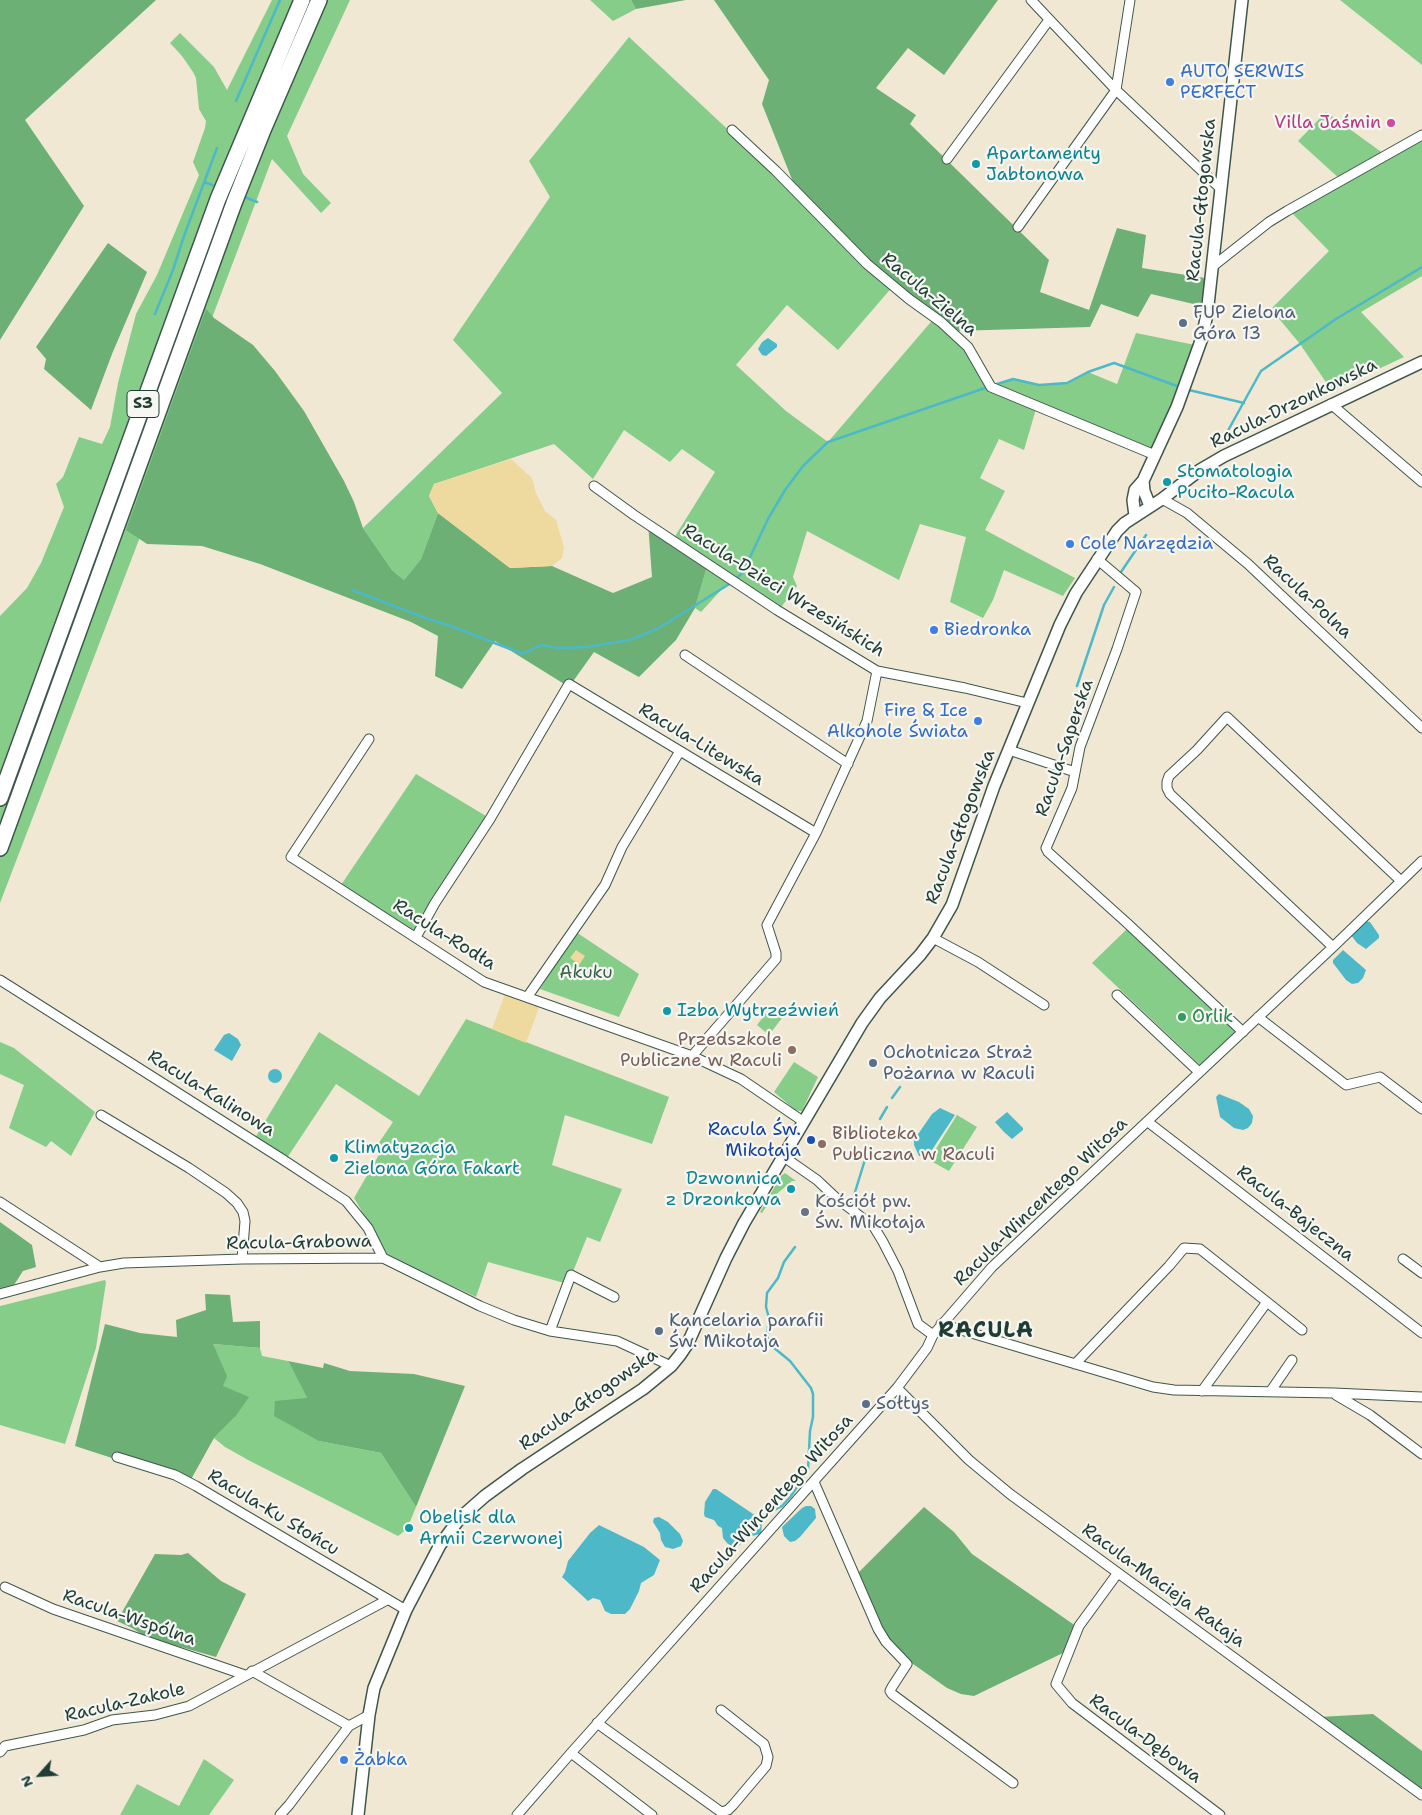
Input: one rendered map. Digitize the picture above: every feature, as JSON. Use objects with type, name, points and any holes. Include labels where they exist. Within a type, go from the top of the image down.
[{"type":"highway","name":"S3","points":[[0,798],[186,285],[245,131],[302,0]]},
{"type":"highway","name":"S3","points":[[0,848],[207,276],[260,137],[319,0]]},
{"type":"street","points":[[1031,0],[1116,90],[1220,188]]},
{"type":"street","points":[[1018,226],[1116,90],[1130,0]]},
{"type":"street","name":"Racula-Głogowska","points":[[358,1815],[368,1716],[374,1688],[406,1610],[440,1545],[460,1518],[472,1506],[522,1469],[642,1389],[671,1366],[688,1343],[726,1258],[870,1011],[933,938],[952,906],[983,816],[1027,704],[1067,610],[1097,559],[1117,531],[1135,516],[1133,500],[1136,490],[1143,481],[1177,406],[1202,338],[1207,314],[1242,0]]},
{"type":"street","points":[[947,160],[1049,20]]},
{"type":"street","name":"Racula-Zielna","points":[[732,130],[776,171],[867,264],[909,299],[941,322],[968,347],[989,385],[1155,455]]},
{"type":"street","points":[[1212,266],[1281,214],[1422,134]]},
{"type":"street","name":"Racula-Drzonkowska","points":[[1135,516],[1162,499],[1200,470],[1224,456],[1422,362]]},
{"type":"street","points":[[1331,404],[1422,482]]},
{"type":"street","points":[[1143,481],[1144,491],[1150,506]]},
{"type":"street","name":"Racula-Dzieci Wrzesińskich","points":[[594,486],[634,515],[777,610],[877,671],[965,688],[1027,704]]},
{"type":"street","name":"Racula-Polna","points":[[1162,499],[1187,513],[1248,564],[1422,728]]},
{"type":"street","name":"Racula-Saperska","points":[[1097,559],[1136,592],[1080,747],[1072,788],[1046,846],[1047,851],[1243,1032]]},
{"type":"street","points":[[685,655],[848,764]]},
{"type":"street","points":[[692,1056],[776,959],[768,925],[816,833],[867,721],[877,671]]},
{"type":"street","name":"Racula-Litewska","points":[[416,937],[435,903],[490,819],[569,684],[816,833]]},
{"type":"street","points":[[1333,947],[1170,794],[1167,788],[1169,776],[1197,750],[1227,717],[1401,881]]},
{"type":"street","name":"Racula-Rodła","points":[[369,739],[291,857],[484,982],[528,996],[692,1056],[741,1079],[804,1122]]},
{"type":"street","points":[[1009,750],[1075,772]]},
{"type":"street","points":[[528,996],[605,885],[622,847],[680,751]]},
{"type":"street","name":"Racula-Wincentego Witosa","points":[[517,1815],[571,1752],[897,1388],[927,1348],[941,1324],[992,1267],[1114,1151],[1148,1122],[1422,861]]},
{"type":"street","points":[[933,938],[978,962],[1044,1005]]},
{"type":"street","name":"Racula-Kalinowa","points":[[0,980],[346,1201],[368,1228],[383,1258]]},
{"type":"street","points":[[1118,995],[1199,1072]]},
{"type":"street","points":[[1258,1017],[1346,1085],[1380,1077],[1422,1109]]},
{"type":"street","points":[[101,1115],[188,1168],[226,1193],[237,1203],[243,1212],[245,1221],[242,1259]]},
{"type":"street","name":"Racula-Bajeczna","points":[[1148,1122],[1422,1333]]},
{"type":"street","points":[[784,1157],[817,1180],[834,1196],[874,1227],[898,1272],[918,1324],[933,1335]]},
{"type":"street","points":[[0,1202],[100,1267]]},
{"type":"street","points":[[1075,1364],[1184,1248],[1200,1249],[1302,1330]]},
{"type":"street","name":"Racula-Grabowa","points":[[0,1294],[100,1267],[124,1263],[242,1259],[383,1258],[480,1306],[514,1320],[550,1331],[617,1341],[671,1366]]},
{"type":"street","points":[[1403,1259],[1422,1273]]},
{"type":"street","points":[[550,1331],[571,1275],[614,1297]]},
{"type":"street","points":[[1202,1391],[1267,1302]]},
{"type":"street","points":[[941,1324],[1153,1387],[1174,1390],[1334,1393],[1422,1397]]},
{"type":"street","points":[[1270,1392],[1292,1360]]},
{"type":"street","name":"Racula-Macieja Rataja","points":[[897,1388],[969,1460],[1010,1494],[1422,1795]]},
{"type":"street","points":[[1334,1393],[1370,1415],[1422,1454]]},
{"type":"street","name":"Racula-Ku Słońcu","points":[[117,1457],[175,1475],[196,1486],[406,1610]]},
{"type":"street","points":[[814,1482],[878,1629],[886,1642],[908,1664],[890,1691],[1013,1783]]},
{"type":"street","name":"Racula-Dębowa","points":[[1117,1574],[1079,1626],[1056,1684],[1072,1703],[1220,1815]]},
{"type":"street","name":"Racula-Wspólna","points":[[5,1587],[53,1609],[249,1673]]},
{"type":"street","name":"Racula-Zakole","points":[[0,1752],[5,1746],[84,1730],[112,1720],[155,1715],[185,1707],[200,1701],[387,1600]]},
{"type":"street","points":[[249,1673],[349,1726]]},
{"type":"street","points":[[597,1723],[721,1812],[728,1810],[738,1799],[766,1766],[768,1757],[764,1744],[721,1710]]},
{"type":"street","points":[[280,1815],[290,1805],[349,1726],[368,1716]]},
{"type":"street","points":[[571,1752],[652,1815]]},
{"type":"green space","points":[[0,0],[156,0],[25,120],[84,206],[0,340]]},
{"type":"green space","points":[[272,0],[350,0],[287,136],[303,174],[331,203],[321,213],[272,159],[212,318],[140,537],[0,903],[0,616],[27,588],[41,563],[64,507],[56,484],[63,477],[79,437],[102,444],[110,427],[118,383],[136,314],[157,275],[199,175],[193,162],[206,121],[199,109],[196,78],[182,56],[170,43],[180,33],[214,67],[227,90]]},
{"type":"green space","points":[[590,0],[631,0],[636,9],[613,21]]},
{"type":"green space","points":[[631,0],[686,0],[636,9]]},
{"type":"green space","points":[[714,0],[998,0],[944,75],[908,48],[876,88],[916,115],[910,124],[1049,260],[1040,292],[1089,310],[1117,228],[1146,235],[1142,268],[1205,278],[1202,306],[1151,294],[1138,317],[1101,304],[1090,327],[954,331],[894,285],[797,192],[762,104],[769,80]]},
{"type":"green space","points":[[1340,0],[1422,0],[1422,65]]},
{"type":"green space","points":[[629,37],[894,285],[838,350],[787,305],[736,365],[786,411],[828,442],[936,316],[954,331],[991,386],[1013,379],[1039,385],[1067,383],[1088,372],[1117,384],[1136,333],[1195,345],[1186,373],[1151,449],[1038,402],[1024,450],[999,439],[980,478],[1005,491],[985,530],[1075,578],[1063,596],[1004,570],[993,600],[983,618],[950,602],[966,537],[920,524],[899,580],[807,531],[793,577],[797,586],[779,610],[735,580],[722,589],[701,612],[695,608],[708,563],[674,538],[715,472],[682,449],[670,462],[624,430],[593,479],[554,444],[434,484],[429,496],[438,513],[421,559],[404,580],[392,570],[363,528],[502,393],[453,340],[550,197],[529,161]]},
{"type":"green space","points":[[1326,112],[1387,156],[1422,136],[1422,276],[1361,312],[1404,357],[1332,391],[1300,344],[1271,309],[1329,251],[1290,211],[1341,180],[1298,141]]},
{"type":"green space","points":[[108,243],[147,272],[112,354],[91,410],[44,369],[46,359],[36,347]]},
{"type":"green space","points":[[206,309],[214,318],[253,345],[275,371],[304,411],[344,481],[363,528],[392,570],[404,580],[421,559],[438,513],[510,568],[552,566],[613,593],[652,577],[648,523],[708,563],[695,608],[676,640],[639,677],[594,652],[569,687],[495,641],[462,689],[435,676],[438,636],[411,622],[260,564],[202,546],[147,544],[126,530]]},
{"type":"green space","points":[[416,774],[486,816],[415,932],[412,932],[341,885]]},
{"type":"green space","points":[[1128,928],[1227,1021],[1235,1032],[1232,1038],[1201,1066],[1092,963]]},
{"type":"green space","name":"Akuku","points":[[576,932],[639,974],[619,1017],[540,989]]},
{"type":"green space","points":[[770,1008],[782,1018],[769,1035],[757,1025]]},
{"type":"green space","points":[[466,1019],[669,1097],[652,1144],[565,1115],[552,1165],[622,1189],[600,1242],[587,1237],[568,1284],[488,1262],[476,1297],[387,1254],[354,1198],[380,1153],[374,1150],[393,1122],[336,1084],[287,1158],[255,1138],[319,1032],[419,1096]]},
{"type":"green space","points":[[0,1042],[14,1048],[95,1112],[71,1156],[51,1141],[46,1147],[9,1128],[24,1085],[0,1074]]},
{"type":"green space","points":[[794,1062],[818,1077],[802,1111],[795,1110],[774,1092]]},
{"type":"green space","points":[[957,1115],[977,1127],[949,1171],[929,1160]]},
{"type":"green space","points":[[785,1173],[796,1181],[792,1181],[772,1198],[762,1213],[760,1212],[781,1176]]},
{"type":"green space","points":[[0,1222],[32,1245],[36,1267],[23,1271],[14,1285],[0,1289]]},
{"type":"green space","points":[[105,1280],[96,1348],[65,1444],[0,1425],[0,1306]]},
{"type":"green space","points":[[205,1294],[230,1295],[233,1322],[260,1321],[260,1348],[213,1344],[227,1376],[223,1386],[249,1397],[235,1417],[214,1438],[189,1483],[75,1446],[105,1324],[140,1333],[177,1337],[176,1320],[206,1310]]},
{"type":"green space","points":[[213,1344],[260,1348],[262,1356],[288,1361],[307,1398],[319,1441],[381,1453],[416,1507],[407,1529],[398,1536],[250,1461],[225,1447],[214,1438],[235,1417],[223,1386]]},
{"type":"green space","points":[[288,1361],[323,1368],[324,1363],[350,1371],[414,1374],[465,1386],[416,1507],[381,1453],[319,1441],[274,1416],[275,1401],[307,1398]]},
{"type":"green space","points":[[924,1507],[954,1532],[972,1554],[1083,1631],[1075,1642],[1065,1652],[974,1696],[961,1694],[947,1688],[899,1654],[880,1637],[855,1576]]},
{"type":"green space","points":[[188,1553],[221,1581],[246,1594],[216,1657],[146,1637],[117,1621],[155,1554],[181,1555]]},
{"type":"green space","points":[[1373,1714],[1422,1751],[1422,1791],[1319,1717]]},
{"type":"green space","points":[[204,1759],[234,1780],[209,1815],[120,1815],[137,1784],[179,1806]]},
{"type":"sand","points":[[511,459],[532,478],[536,493],[545,511],[556,520],[564,547],[562,558],[552,566],[510,568],[438,513],[429,496],[434,484]]},
{"type":"sand","points":[[576,950],[585,956],[573,974],[570,972],[576,962],[570,958]]},
{"type":"sand","points":[[505,994],[540,1005],[526,1043],[492,1029]]},
{"type":"water","points":[[768,338],[777,344],[777,347],[766,356],[762,355],[758,349],[762,342]]},
{"type":"water","points":[[1365,921],[1370,922],[1379,935],[1379,938],[1366,949],[1357,943],[1351,935]]},
{"type":"water","points":[[1343,950],[1366,970],[1363,978],[1358,983],[1352,984],[1346,980],[1333,963],[1333,960]]},
{"type":"water","points":[[229,1033],[238,1039],[241,1045],[232,1061],[214,1050],[224,1035]]},
{"type":"water","points":[[272,1069],[278,1069],[282,1076],[278,1083],[272,1083],[268,1079],[268,1073]]},
{"type":"water","points":[[1219,1094],[1239,1102],[1249,1109],[1253,1116],[1252,1123],[1248,1128],[1243,1130],[1234,1128],[1220,1117],[1216,1097]]},
{"type":"water","points":[[940,1108],[955,1115],[930,1153],[925,1156],[919,1156],[914,1140],[932,1114]]},
{"type":"water","points":[[1007,1112],[1023,1128],[1012,1139],[995,1122]]},
{"type":"water","points":[[713,1489],[716,1489],[759,1518],[762,1523],[761,1534],[747,1537],[738,1546],[733,1547],[727,1543],[723,1538],[722,1528],[714,1520],[705,1517],[704,1514],[705,1502]]},
{"type":"water","points":[[806,1506],[811,1506],[815,1509],[816,1518],[800,1537],[790,1542],[784,1536],[782,1527]]},
{"type":"water","points":[[659,1517],[668,1522],[680,1534],[683,1541],[681,1546],[673,1549],[665,1547],[660,1533],[653,1522],[654,1518]]},
{"type":"water","points":[[599,1525],[644,1547],[660,1560],[654,1575],[641,1583],[630,1609],[625,1614],[611,1614],[605,1611],[600,1600],[593,1598],[588,1601],[562,1577],[568,1561],[590,1533]]},
{"type":"waterway","points":[[236,101],[280,0]]},
{"type":"waterway","points":[[155,314],[217,148]]},
{"type":"waterway","points":[[204,182],[218,187]]},
{"type":"waterway","points":[[242,196],[257,202]]},
{"type":"waterway","points":[[1220,445],[1261,371],[1336,319],[1422,267]]},
{"type":"waterway","points":[[994,385],[1013,379],[1039,385],[1067,383],[1088,372],[1114,363],[1177,386]]},
{"type":"waterway","points":[[736,579],[743,572],[768,519],[785,490],[803,466],[828,442],[988,387]]},
{"type":"waterway","points":[[1189,390],[1244,403]]},
{"type":"waterway","points":[[1121,572],[1146,535]]},
{"type":"waterway","points":[[352,590],[523,654],[541,645],[559,648],[587,647],[630,640],[659,628],[731,583]]},
{"type":"waterway","points":[[1077,686],[1104,605],[1114,587]]},
{"type":"waterway","points":[[892,1098],[900,1087]]},
{"type":"waterway","points":[[880,1119],[887,1107]]},
{"type":"waterway","points":[[851,1205],[868,1150]]},
{"type":"waterway","points":[[759,1518],[782,1506],[808,1470],[810,1431],[813,1417],[813,1394],[811,1388],[790,1361],[773,1347],[767,1336],[769,1318],[766,1307],[767,1293],[778,1278],[784,1262],[795,1247]]},
{"type":"place","name":"AUTO SERWIS PERFECT","points":[[1170,82]]},
{"type":"place","name":"Villa Jaśmin","points":[[1391,123]]},
{"type":"place","name":"Apartamenty Jabłonowa","points":[[976,164]]},
{"type":"place","name":"FUP Zielona Góra 13","points":[[1183,323]]},
{"type":"place","name":"Stomatologia Puciło-Racula","points":[[1167,482]]},
{"type":"place","name":"Cole Narzędzia","points":[[1070,544]]},
{"type":"place","name":"Biedronka","points":[[934,630]]},
{"type":"place","name":"Fire & Ice Alkohole Świata","points":[[978,721]]},
{"type":"place","name":"Izba Wytrzeźwień","points":[[667,1011]]},
{"type":"place","name":"Orlik","points":[[1182,1017]]},
{"type":"place","name":"Przedszkole Publiczne w Raculi","points":[[792,1050]]},
{"type":"place","name":"Ochotnicza Straż Pożarna w Raculi","points":[[873,1063]]},
{"type":"place","name":"Racula Św. Mikołaja","points":[[811,1140]]},
{"type":"place","name":"Biblioteka Publiczna w Raculi","points":[[822,1144]]},
{"type":"place","name":"Klimatyzacja Zielona Góra Fakart","points":[[334,1158]]},
{"type":"place","name":"Dzwonnica z Drzonkowa","points":[[791,1189]]},
{"type":"place","name":"Kościół pw. Św. Mikołaja","points":[[805,1212]]},
{"type":"place","name":"Kancelaria parafii Św. Mikołaja","points":[[659,1331]]},
{"type":"place","name":"Sołtys","points":[[866,1404]]},
{"type":"place","name":"Obelisk dla Armii Czerwonej","points":[[409,1528]]},
{"type":"place","name":"Żabka","points":[[344,1760]]},
{"type":"district","name":"RACULA","points":[[986,1331]]}]
